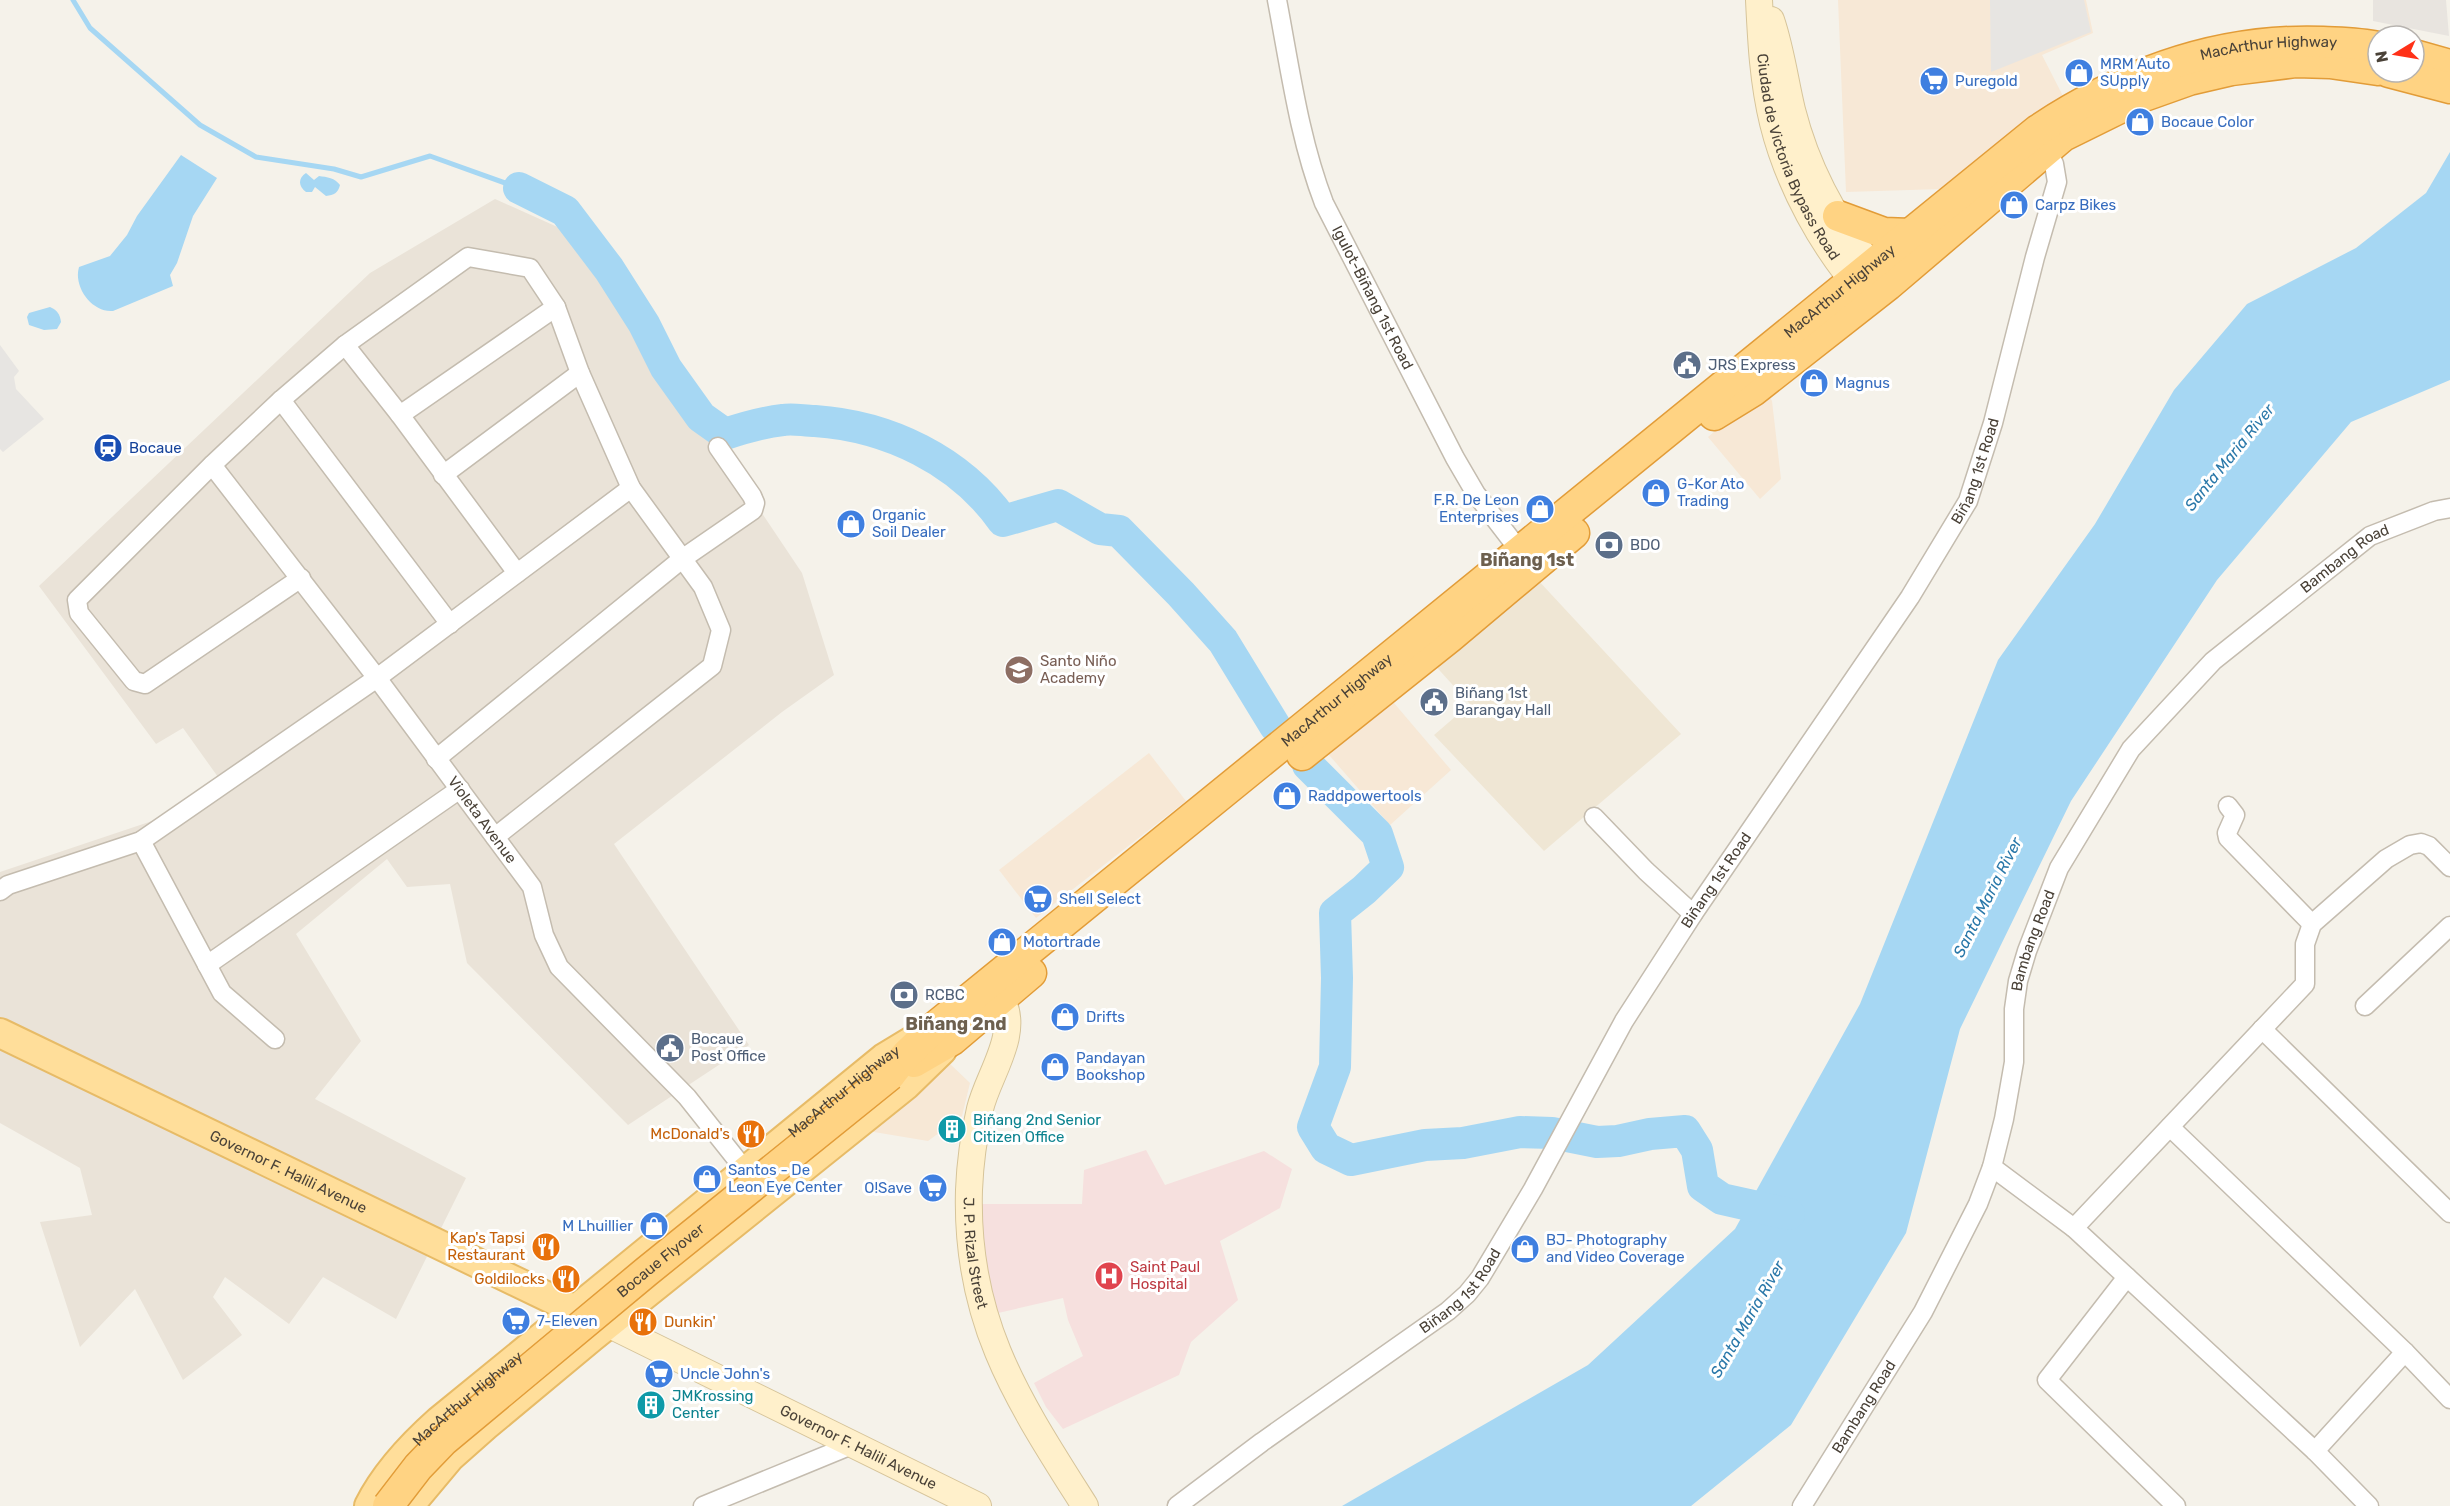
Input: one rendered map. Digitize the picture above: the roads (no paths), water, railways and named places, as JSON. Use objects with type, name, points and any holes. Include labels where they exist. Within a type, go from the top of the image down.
[{"type":"highway","name":"MacArthur Highway","points":[[1870,283],[1911,234],[2101,93],[2136,76],[2178,60],[2225,48],[2291,41],[2366,45]]},
{"type":"highway","name":"MacArthur Highway","points":[[944,1033],[1526,560],[1732,380],[1870,283],[2042,138],[2068,133],[2144,96],[2189,80],[2232,70],[2296,62],[2366,66]]},
{"type":"highway","name":"MacArthur Highway","points":[[2426,66],[2450,65]]},
{"type":"highway","name":"MacArthur Highway","points":[[2426,79],[2450,88]]},
{"type":"highway","points":[[1838,216],[1884,233],[1911,234]]},
{"type":"highway","name":"Bocaue Flyover","points":[[388,1506],[418,1467],[443,1441],[646,1272],[944,1033]]},
{"type":"main road","name":"Ciudad de Victoria Bypass Road","points":[[1759,0],[1761,57],[1773,124],[1802,204],[1870,283]]},
{"type":"main road","name":"Ciudad de Victoria Bypass Road","points":[[1764,0],[1774,28],[1792,113],[1822,195],[1838,216],[1870,283]]},
{"type":"main road","name":"J. P. Rizal Street","points":[[995,992],[1006,1019],[1005,1036],[981,1107],[969,1192],[972,1253],[978,1295],[992,1339],[1009,1379],[1085,1506]]},
{"type":"main road","name":"Governor F. Halili Avenue","points":[[0,1033],[575,1310]]},
{"type":"main road","name":"MacArthur Highway","points":[[369,1506],[394,1469],[419,1439],[575,1310],[884,1058],[944,1033]]},
{"type":"main road","name":"MacArthur Highway","points":[[409,1506],[450,1456],[608,1324],[906,1085],[944,1033]]},
{"type":"main road","name":"Governor F. Halili Avenue","points":[[608,1324],[978,1506]]},
{"type":"street","name":"Igulot-Biñang 1st Road","points":[[1277,0],[1300,119],[1323,203],[1455,458],[1476,494],[1526,560]]},
{"type":"street","name":"Biñang 1st Road","points":[[1177,1506],[1280,1429],[1448,1311],[1467,1294],[1480,1278],[1557,1145],[1624,1021],[1693,914],[1910,597],[1968,501],[1993,423],[2035,257],[2057,182],[2057,174],[2042,138]]},
{"type":"street","points":[[301,578],[145,684],[134,681],[79,613],[76,600],[212,465],[281,400],[345,345],[468,256],[530,268],[556,307],[580,373],[631,488],[703,587],[721,630],[712,666],[495,837]]},
{"type":"street","points":[[400,415],[556,307]]},
{"type":"street","points":[[345,345],[517,573]]},
{"type":"street","points":[[443,475],[580,373]]},
{"type":"street","points":[[281,400],[450,624]]},
{"type":"street","points":[[436,759],[682,559],[753,510],[756,503],[718,447]]},
{"type":"street","name":"Violeta Avenue","points":[[212,465],[377,678],[532,887],[544,935],[559,967],[687,1097],[746,1170]]},
{"type":"street","points":[[0,891],[8,885],[141,841],[377,678],[631,488]]},
{"type":"street","name":"Bambang Road","points":[[1802,1506],[1923,1312],[1964,1233],[1992,1167],[2014,1062],[2014,1009],[2018,981],[2027,951],[2059,868],[2131,749],[2213,661],[2370,536],[2434,511],[2450,508]]},
{"type":"street","points":[[207,965],[460,789]]},
{"type":"street","points":[[2228,806],[2235,815],[2227,833],[2228,838],[2312,924]]},
{"type":"street","points":[[1594,817],[1646,871],[1693,914]]},
{"type":"street","points":[[141,841],[222,993],[275,1039]]},
{"type":"street","points":[[2074,1228],[2305,984],[2305,944],[2312,924],[2386,859],[2410,845],[2421,843],[2428,846],[2450,867]]},
{"type":"street","points":[[2365,1006],[2450,926]]},
{"type":"street","points":[[2262,1029],[2450,1213]]},
{"type":"street","points":[[2170,1127],[2405,1352],[2450,1399]]},
{"type":"street","points":[[1992,1167],[2074,1228],[2315,1452],[2369,1506]]},
{"type":"street","points":[[2127,1277],[2047,1380],[2176,1506]]},
{"type":"street","points":[[2315,1452],[2405,1352]]},
{"type":"street","points":[[703,1506],[854,1444]]},
{"type":"water","name":"Santa Maria River","points":[[2450,152],[2450,380],[2351,422],[2217,580],[2071,801],[1960,1029],[1906,1233],[1791,1425],[1691,1506],[1342,1506],[1588,1365],[1735,1229],[1860,1004],[1998,660],[2095,524],[2174,390],[2247,304],[2356,248],[2426,193]]},
{"type":"water","points":[[181,155],[217,178],[193,216],[177,263],[170,275],[173,286],[113,311],[98,308],[91,303],[82,290],[79,283],[79,267],[110,256],[127,235],[137,216]]},
{"type":"water","points":[[306,173],[314,180],[319,176],[333,179],[340,185],[337,192],[326,196],[315,187],[312,192],[306,192],[300,182]]},
{"type":"water","points":[[50,307],[60,317],[61,322],[57,329],[44,330],[29,325],[27,317],[29,313]]},
{"type":"waterway","points":[[73,0],[90,28],[200,125],[256,157],[334,169],[361,177],[430,156],[519,188]]},
{"type":"waterway","points":[[519,188],[565,211],[609,269],[644,324],[666,368],[701,417],[725,434],[746,427],[791,419],[842,424],[869,430],[920,450],[944,464],[986,499],[1003,521],[1058,505],[1100,529],[1119,531],[1223,641],[1275,726]]},
{"type":"waterway","points":[[1308,765],[1377,834],[1388,867],[1335,913],[1337,978],[1335,1067],[1313,1127],[1326,1148],[1351,1160],[1425,1145],[1463,1143],[1520,1132],[1552,1133],[1597,1142],[1685,1131],[1697,1150],[1703,1186],[1722,1199],[1789,1214]]},
{"type":"place","name":"MRM Auto SUpply","points":[[2079,73]]},
{"type":"place","name":"Puregold","points":[[1934,81]]},
{"type":"place","name":"Bocaue Color","points":[[2140,122]]},
{"type":"place","name":"Carpz Bikes","points":[[2014,205]]},
{"type":"place","name":"JRS Express","points":[[1687,365]]},
{"type":"place","name":"Magnus","points":[[1814,383]]},
{"type":"place","name":"Bocaue","points":[[108,448]]},
{"type":"place","name":"G-Kor Ato Trading","points":[[1656,493]]},
{"type":"place","name":"F.R. De Leon Enterprises","points":[[1540,509]]},
{"type":"place","name":"Organic Soil Dealer","points":[[851,524]]},
{"type":"place","name":"BDO","points":[[1609,545]]},
{"type":"place","name":"Santo Niño Academy","points":[[1019,670]]},
{"type":"place","name":"Biñang 1st Barangay Hall","points":[[1434,702]]},
{"type":"place","name":"Raddpowertools","points":[[1287,796]]},
{"type":"place","name":"Shell Select","points":[[1038,899]]},
{"type":"place","name":"Motortrade","points":[[1002,942]]},
{"type":"place","name":"RCBC","points":[[904,995]]},
{"type":"place","name":"Drifts","points":[[1065,1017]]},
{"type":"place","name":"Bocaue Post Office","points":[[670,1048]]},
{"type":"place","name":"Pandayan Bookshop","points":[[1055,1067]]},
{"type":"place","name":"Biñang 2nd Senior Citizen Office","points":[[952,1129]]},
{"type":"place","name":"McDonald's","points":[[751,1134]]},
{"type":"place","name":"Santos - De Leon Eye Center","points":[[707,1179]]},
{"type":"place","name":"O!Save","points":[[933,1188]]},
{"type":"place","name":"M Lhuillier","points":[[654,1226]]},
{"type":"place","name":"Kap's Tapsi Restaurant","points":[[546,1247]]},
{"type":"place","name":"BJ- Photography and Video Coverage","points":[[1525,1249]]},
{"type":"place","name":"Saint Paul Hospital","points":[[1109,1276]]},
{"type":"place","name":"Goldilocks","points":[[566,1279]]},
{"type":"place","name":"7-Eleven","points":[[516,1321]]},
{"type":"place","name":"Dunkin'","points":[[643,1322]]},
{"type":"place","name":"Uncle John's","points":[[659,1374]]},
{"type":"place","name":"JMKrossing Center","points":[[651,1405]]},
{"type":"district","name":"Biñang 1st","points":[[1527,560]]},
{"type":"district","name":"Biñang 2nd","points":[[956,1024]]}]
